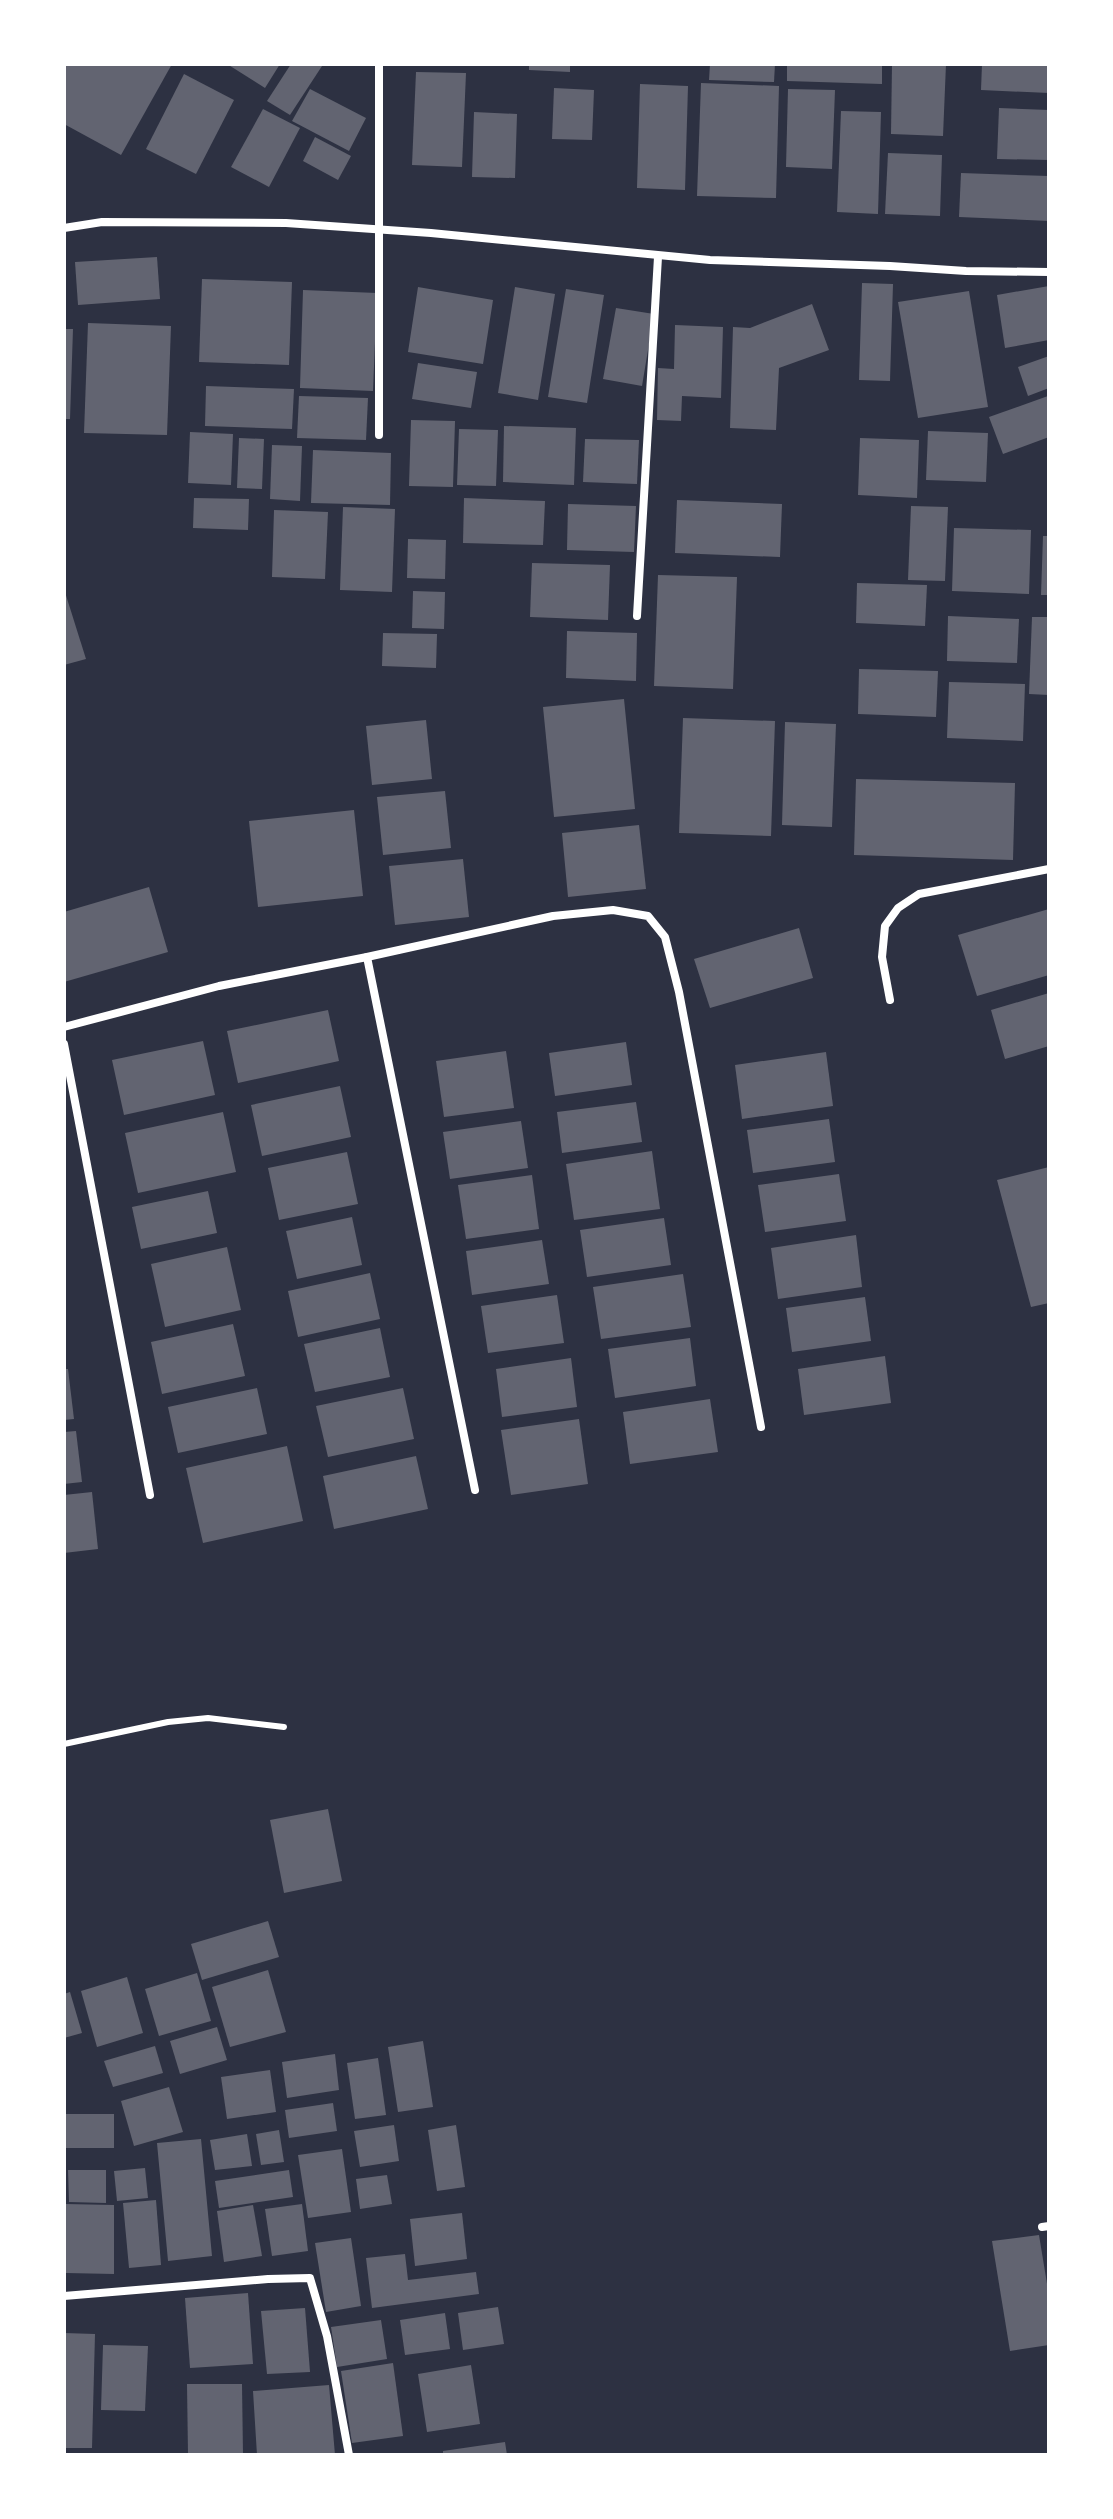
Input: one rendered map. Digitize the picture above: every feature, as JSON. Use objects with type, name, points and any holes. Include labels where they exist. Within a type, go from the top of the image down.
[{"type":"street","points":[[379,64],[379,435]]},
{"type":"street","points":[[64,228],[102,222],[286,223],[380,228],[658,257],[1049,272]]},
{"type":"street","points":[[637,616],[658,257]]},
{"type":"street","points":[[890,1000],[882,957],[885,926],[898,908],[919,894],[1049,869]]},
{"type":"street","points":[[64,1027],[219,986],[553,916],[613,910],[648,916],[665,937],[679,992],[761,1427]]},
{"type":"street","points":[[367,957],[475,1490]]},
{"type":"street","points":[[64,1044],[150,1495]]},
{"type":"street","points":[[64,2296],[310,2278],[327,2336],[349,2455]]},
{"type":"lane","points":[[64,1744],[121,1731],[208,1718],[284,1727]]},
{"type":"building","points":[[64,64],[172,64],[121,155],[64,124]]},
{"type":"building","points":[[227,64],[280,64],[265,88]]},
{"type":"building","points":[[291,64],[322,66],[290,115],[267,101]]},
{"type":"building","points":[[529,64],[570,64],[570,72],[529,70]]},
{"type":"building","points":[[710,64],[775,64],[774,82],[709,80]]},
{"type":"building","points":[[787,64],[882,64],[882,84],[787,81]]},
{"type":"building","points":[[892,64],[946,64],[943,136],[891,134]]},
{"type":"building","points":[[982,64],[1049,64],[1049,93],[981,90]]},
{"type":"building","points":[[416,72],[466,73],[462,167],[412,165]]},
{"type":"building","points":[[184,74],[234,100],[196,174],[146,149]]},
{"type":"building","points":[[701,83],[779,86],[776,198],[697,196]]},
{"type":"building","points":[[640,84],[688,86],[685,190],[637,188]]},
{"type":"building","points":[[554,88],[594,90],[592,140],[552,139]]},
{"type":"building","points":[[310,89],[366,118],[349,151],[292,121]]},
{"type":"building","points":[[788,89],[835,90],[832,169],[786,167]]},
{"type":"building","points":[[999,108],[1049,110],[1049,160],[997,159]]},
{"type":"building","points":[[263,109],[300,128],[269,187],[231,167]]},
{"type":"building","points":[[841,111],[881,112],[878,214],[837,212]]},
{"type":"building","points":[[474,112],[517,114],[515,178],[472,177]]},
{"type":"building","points":[[315,137],[351,156],[338,180],[303,161]]},
{"type":"building","points":[[888,153],[942,155],[940,216],[885,214]]},
{"type":"building","points":[[961,173],[1049,176],[1049,221],[959,217]]},
{"type":"building","points":[[157,257],[160,299],[78,305],[75,262]]},
{"type":"building","points":[[202,279],[292,282],[289,365],[199,362]]},
{"type":"building","points":[[862,283],[893,284],[890,381],[859,380]]},
{"type":"building","points":[[1049,286],[1049,340],[1005,348],[997,295]]},
{"type":"building","points":[[418,287],[493,300],[483,364],[408,352]]},
{"type":"building","points":[[515,287],[555,294],[538,400],[498,393]]},
{"type":"building","points":[[566,289],[604,295],[587,403],[548,397]]},
{"type":"building","points":[[303,290],[377,293],[373,391],[300,388]]},
{"type":"building","points":[[969,291],[988,407],[918,418],[898,302]]},
{"type":"building","points":[[812,304],[829,350],[779,368],[776,430],[730,428],[733,327],[750,328]]},
{"type":"building","points":[[616,308],[654,314],[642,386],[603,379]]},
{"type":"building","points":[[88,323],[171,326],[167,435],[84,433]]},
{"type":"building","points":[[675,325],[723,327],[721,398],[682,396],[681,421],[657,420],[658,368],[674,369]]},
{"type":"building","points":[[64,329],[73,329],[70,419],[64,419]]},
{"type":"building","points":[[1049,356],[1049,388],[1028,396],[1018,367]]},
{"type":"building","points":[[418,363],[477,372],[471,408],[412,399]]},
{"type":"building","points":[[206,386],[294,389],[292,429],[205,426]]},
{"type":"building","points":[[299,396],[368,398],[366,440],[297,438]]},
{"type":"building","points":[[1048,396],[1049,437],[1003,454],[989,417]]},
{"type":"building","points":[[411,420],[455,421],[453,487],[409,486]]},
{"type":"building","points":[[504,426],[576,428],[574,485],[503,482]]},
{"type":"building","points":[[459,429],[498,430],[496,486],[457,485]]},
{"type":"building","points":[[928,431],[988,433],[986,482],[926,480]]},
{"type":"building","points":[[190,432],[233,434],[231,485],[188,483]]},
{"type":"building","points":[[239,438],[264,439],[262,489],[237,488]]},
{"type":"building","points":[[860,438],[919,440],[917,498],[858,495]]},
{"type":"building","points":[[585,439],[639,440],[637,484],[583,482]]},
{"type":"building","points":[[272,445],[302,446],[300,501],[270,499]]},
{"type":"building","points":[[313,450],[391,453],[390,505],[311,503]]},
{"type":"building","points":[[194,498],[249,499],[248,530],[193,528]]},
{"type":"building","points":[[464,498],[545,501],[543,545],[463,543]]},
{"type":"building","points":[[677,500],[782,504],[780,557],[675,553]]},
{"type":"building","points":[[568,504],[636,506],[634,552],[567,550]]},
{"type":"building","points":[[911,506],[948,507],[945,581],[908,580]]},
{"type":"building","points":[[343,507],[395,509],[392,592],[340,590]]},
{"type":"building","points":[[274,510],[328,512],[325,579],[272,577]]},
{"type":"building","points":[[954,528],[1031,530],[1029,594],[952,591]]},
{"type":"building","points":[[1043,536],[1049,536],[1049,595],[1041,595]]},
{"type":"building","points":[[408,539],[446,540],[445,579],[407,578]]},
{"type":"building","points":[[532,563],[610,565],[608,620],[530,617]]},
{"type":"building","points":[[658,575],[737,577],[733,689],[654,686]]},
{"type":"building","points":[[857,583],[927,585],[925,626],[856,623]]},
{"type":"building","points":[[64,589],[86,659],[64,665]]},
{"type":"building","points":[[413,591],[445,592],[444,629],[412,628]]},
{"type":"building","points":[[948,616],[1019,619],[1017,663],[947,661]]},
{"type":"building","points":[[1032,617],[1049,617],[1049,695],[1029,694]]},
{"type":"building","points":[[567,631],[637,633],[636,681],[566,678]]},
{"type":"building","points":[[383,633],[437,634],[436,668],[382,666]]},
{"type":"building","points":[[859,669],[938,671],[936,717],[858,714]]},
{"type":"building","points":[[949,682],[1025,684],[1023,741],[947,738]]},
{"type":"building","points":[[624,699],[635,809],[554,817],[543,707]]},
{"type":"building","points":[[683,718],[775,721],[771,836],[679,833]]},
{"type":"building","points":[[426,720],[432,779],[372,785],[366,726]]},
{"type":"building","points":[[785,722],[836,724],[832,827],[782,825]]},
{"type":"building","points":[[856,779],[1015,783],[1013,860],[854,855]]},
{"type":"building","points":[[445,791],[451,848],[383,855],[377,797]]},
{"type":"building","points":[[354,810],[363,896],[258,907],[249,821]]},
{"type":"building","points":[[639,825],[646,889],[568,897],[562,833]]},
{"type":"building","points":[[463,859],[469,917],[395,925],[389,866]]},
{"type":"building","points":[[149,887],[168,952],[64,982],[64,912]]},
{"type":"building","points":[[1049,909],[1049,975],[977,996],[958,935]]},
{"type":"building","points":[[799,928],[813,978],[710,1008],[694,959]]},
{"type":"building","points":[[1049,993],[1049,1046],[1005,1059],[991,1010]]},
{"type":"building","points":[[328,1010],[339,1061],[238,1083],[227,1031]]},
{"type":"building","points":[[203,1041],[215,1095],[124,1115],[112,1060]]},
{"type":"building","points":[[626,1042],[632,1085],[555,1096],[549,1053]]},
{"type":"building","points":[[506,1051],[514,1108],[444,1117],[436,1061]]},
{"type":"building","points":[[826,1052],[833,1106],[742,1119],[735,1065]]},
{"type":"building","points":[[340,1086],[351,1137],[262,1156],[251,1105]]},
{"type":"building","points":[[636,1102],[642,1142],[562,1153],[557,1112]]},
{"type":"building","points":[[223,1112],[236,1172],[138,1193],[125,1133]]},
{"type":"building","points":[[829,1119],[835,1162],[753,1173],[747,1130]]},
{"type":"building","points":[[521,1121],[528,1168],[450,1179],[443,1132]]},
{"type":"building","points":[[652,1151],[660,1209],[574,1220],[566,1164]]},
{"type":"building","points":[[347,1152],[358,1204],[279,1220],[268,1168]]},
{"type":"building","points":[[1049,1167],[1049,1303],[1031,1307],[997,1180]]},
{"type":"building","points":[[839,1174],[846,1221],[765,1232],[758,1185]]},
{"type":"building","points":[[532,1175],[539,1229],[466,1239],[458,1185]]},
{"type":"building","points":[[208,1191],[217,1233],[141,1249],[132,1207]]},
{"type":"building","points":[[352,1217],[362,1265],[297,1279],[286,1231]]},
{"type":"building","points":[[664,1218],[671,1265],[587,1277],[580,1230]]},
{"type":"building","points":[[856,1235],[862,1287],[778,1299],[771,1248]]},
{"type":"building","points":[[542,1240],[549,1284],[472,1295],[466,1251]]},
{"type":"building","points":[[227,1247],[241,1310],[165,1327],[151,1264]]},
{"type":"building","points":[[370,1273],[380,1319],[298,1337],[288,1291]]},
{"type":"building","points":[[683,1274],[691,1327],[601,1339],[593,1287]]},
{"type":"building","points":[[557,1295],[564,1343],[488,1353],[481,1306]]},
{"type":"building","points":[[865,1297],[871,1341],[792,1352],[786,1308]]},
{"type":"building","points":[[233,1324],[245,1376],[162,1394],[151,1342]]},
{"type":"building","points":[[380,1328],[390,1377],[315,1392],[304,1344]]},
{"type":"building","points":[[690,1338],[696,1386],[615,1398],[608,1349]]},
{"type":"building","points":[[885,1356],[891,1403],[804,1415],[798,1369]]},
{"type":"building","points":[[571,1358],[577,1407],[502,1417],[496,1369]]},
{"type":"building","points":[[64,1369],[68,1369],[74,1419],[64,1420]]},
{"type":"building","points":[[257,1388],[267,1434],[178,1453],[168,1407]]},
{"type":"building","points":[[403,1388],[414,1439],[328,1457],[316,1406]]},
{"type":"building","points":[[710,1399],[718,1452],[630,1464],[623,1412]]},
{"type":"building","points":[[579,1419],[588,1484],[511,1495],[501,1430]]},
{"type":"building","points":[[76,1431],[82,1482],[64,1484],[64,1432]]},
{"type":"building","points":[[287,1446],[303,1521],[203,1543],[186,1468]]},
{"type":"building","points":[[416,1456],[428,1509],[334,1529],[323,1476]]},
{"type":"building","points":[[92,1492],[98,1549],[64,1553],[64,1495]]},
{"type":"building","points":[[328,1809],[342,1881],[284,1893],[270,1820]]},
{"type":"building","points":[[268,1921],[279,1957],[202,1980],[191,1944]]},
{"type":"building","points":[[268,1970],[286,2032],[230,2047],[212,1987]]},
{"type":"building","points":[[197,1973],[211,2021],[159,2036],[145,1989]]},
{"type":"building","points":[[127,1977],[143,2033],[97,2047],[81,1991]]},
{"type":"building","points":[[70,1992],[82,2033],[64,2038],[64,1994]]},
{"type":"building","points":[[217,2027],[227,2060],[180,2074],[170,2041]]},
{"type":"building","points":[[423,2041],[433,2107],[398,2112],[388,2047]]},
{"type":"building","points":[[155,2046],[163,2073],[113,2087],[104,2061]]},
{"type":"building","points":[[335,2054],[339,2090],[287,2098],[282,2062]]},
{"type":"building","points":[[378,2058],[386,2115],[355,2119],[347,2063]]},
{"type":"building","points":[[270,2070],[276,2112],[227,2119],[221,2077]]},
{"type":"building","points":[[169,2087],[183,2132],[134,2146],[121,2101]]},
{"type":"building","points":[[333,2103],[337,2131],[289,2138],[285,2110]]},
{"type":"building","points":[[65,2114],[114,2114],[114,2148],[66,2148]]},
{"type":"building","points":[[394,2125],[399,2161],[360,2167],[354,2131]]},
{"type":"building","points":[[456,2125],[465,2187],[437,2191],[428,2130]]},
{"type":"building","points":[[279,2130],[284,2162],[261,2165],[256,2134]]},
{"type":"building","points":[[247,2134],[252,2166],[215,2170],[210,2140]]},
{"type":"building","points":[[201,2139],[212,2256],[168,2261],[157,2143]]},
{"type":"building","points":[[342,2149],[351,2212],[308,2218],[298,2155]]},
{"type":"building","points":[[145,2168],[148,2198],[117,2201],[114,2171]]},
{"type":"building","points":[[68,2170],[106,2170],[106,2203],[69,2202]]},
{"type":"building","points":[[289,2170],[293,2197],[219,2208],[215,2181]]},
{"type":"building","points":[[387,2175],[392,2204],[360,2209],[356,2179]]},
{"type":"building","points":[[156,2200],[161,2265],[129,2268],[123,2203]]},
{"type":"building","points":[[65,2204],[114,2205],[114,2274],[66,2273]]},
{"type":"building","points":[[302,2204],[308,2251],[272,2256],[265,2209]]},
{"type":"building","points":[[253,2205],[262,2256],[224,2262],[217,2211]]},
{"type":"building","points":[[462,2213],[467,2259],[415,2266],[410,2219]]},
{"type":"building","points":[[1039,2235],[1049,2296],[1049,2345],[1010,2351],[992,2241]]},
{"type":"building","points":[[351,2238],[361,2306],[326,2312],[315,2243]]},
{"type":"building","points":[[405,2254],[408,2280],[476,2272],[479,2294],[372,2308],[366,2258]]},
{"type":"building","points":[[248,2293],[253,2364],[190,2368],[185,2298]]},
{"type":"building","points":[[498,2307],[504,2344],[463,2350],[458,2313]]},
{"type":"building","points":[[305,2308],[310,2372],[267,2374],[261,2311]]},
{"type":"building","points":[[445,2313],[450,2349],[405,2355],[400,2320]]},
{"type":"building","points":[[381,2320],[387,2359],[337,2367],[331,2327]]},
{"type":"building","points":[[64,2333],[95,2334],[92,2448],[64,2448]]},
{"type":"building","points":[[103,2345],[148,2346],[145,2411],[101,2410]]},
{"type":"building","points":[[393,2363],[403,2436],[352,2443],[341,2371]]},
{"type":"building","points":[[471,2365],[480,2424],[427,2432],[418,2374]]},
{"type":"building","points":[[187,2384],[242,2384],[243,2455],[188,2455]]},
{"type":"building","points":[[329,2385],[335,2455],[257,2455],[253,2391]]},
{"type":"building","points":[[505,2442],[507,2455],[443,2455],[443,2451]]}]
